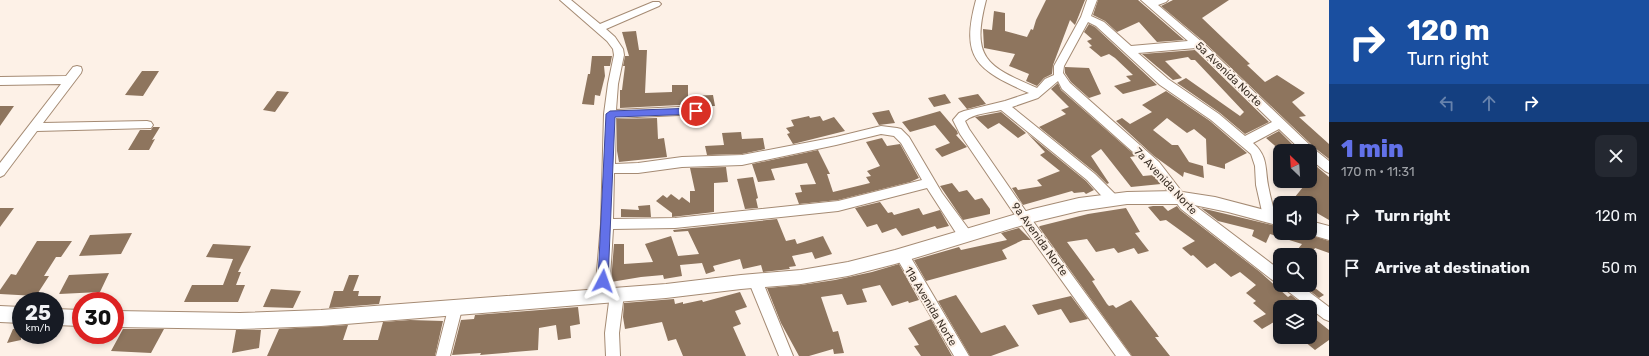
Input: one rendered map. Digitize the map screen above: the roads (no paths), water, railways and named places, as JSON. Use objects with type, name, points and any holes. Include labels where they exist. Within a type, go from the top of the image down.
[{"type":"street","points":[[565,0],[611,38],[618,50],[610,114],[607,224],[613,356]]},
{"type":"street","points":[[981,0],[977,14],[976,37],[977,52],[979,56],[992,68],[1009,80],[1038,93]]},
{"type":"street","points":[[1092,0],[1086,17],[1059,66],[1059,76],[1050,79],[1038,93],[1004,106],[1091,177],[1113,200]]},
{"type":"street","points":[[1149,2],[1163,0]]},
{"type":"street","name":"5a Avenida Norte","points":[[1149,2],[1198,44],[1301,144]]},
{"type":"street","points":[[599,28],[656,4]]},
{"type":"street","points":[[1086,17],[1100,24],[1164,82],[1215,117],[1245,142],[1258,157],[1261,166],[1262,185],[1273,215]]},
{"type":"street","points":[[1130,50],[1198,44]]},
{"type":"street","points":[[0,172],[77,70]]},
{"type":"street","name":"7a Avenida Norte","points":[[1059,76],[1073,93],[1155,165],[1179,197],[1194,213],[1273,273]]},
{"type":"street","points":[[0,81],[70,80]]},
{"type":"street","name":"9a Avenida Norte","points":[[1004,106],[968,113],[960,117],[958,120],[1023,217],[1124,356]]},
{"type":"street","points":[[610,114],[700,110]]},
{"type":"street","points":[[1245,142],[1269,128],[1280,124]]},
{"type":"street","points":[[34,127],[147,125]]},
{"type":"street","points":[[609,169],[638,168],[682,162],[742,160],[887,130],[897,132],[905,140],[930,183],[965,235]]},
{"type":"street","name":"5a Avenida Norte","points":[[1317,158],[1329,168]]},
{"type":"street","points":[[607,224],[675,223],[838,206],[930,183]]},
{"type":"street","points":[[124,319],[279,320],[455,309],[660,292],[755,280],[800,278],[827,274],[902,255],[1023,217],[1113,200],[1144,197],[1179,197],[1202,200],[1273,218]]},
{"type":"street","points":[[1317,230],[1329,233]]},
{"type":"street","name":"11a Avenida Norte","points":[[902,255],[962,356]]},
{"type":"street","points":[[755,280],[786,356]]},
{"type":"street","points":[[1299,292],[1329,315]]},
{"type":"street","points":[[443,356],[455,309]]},
{"type":"street","points":[[0,314],[12,315]]}]
